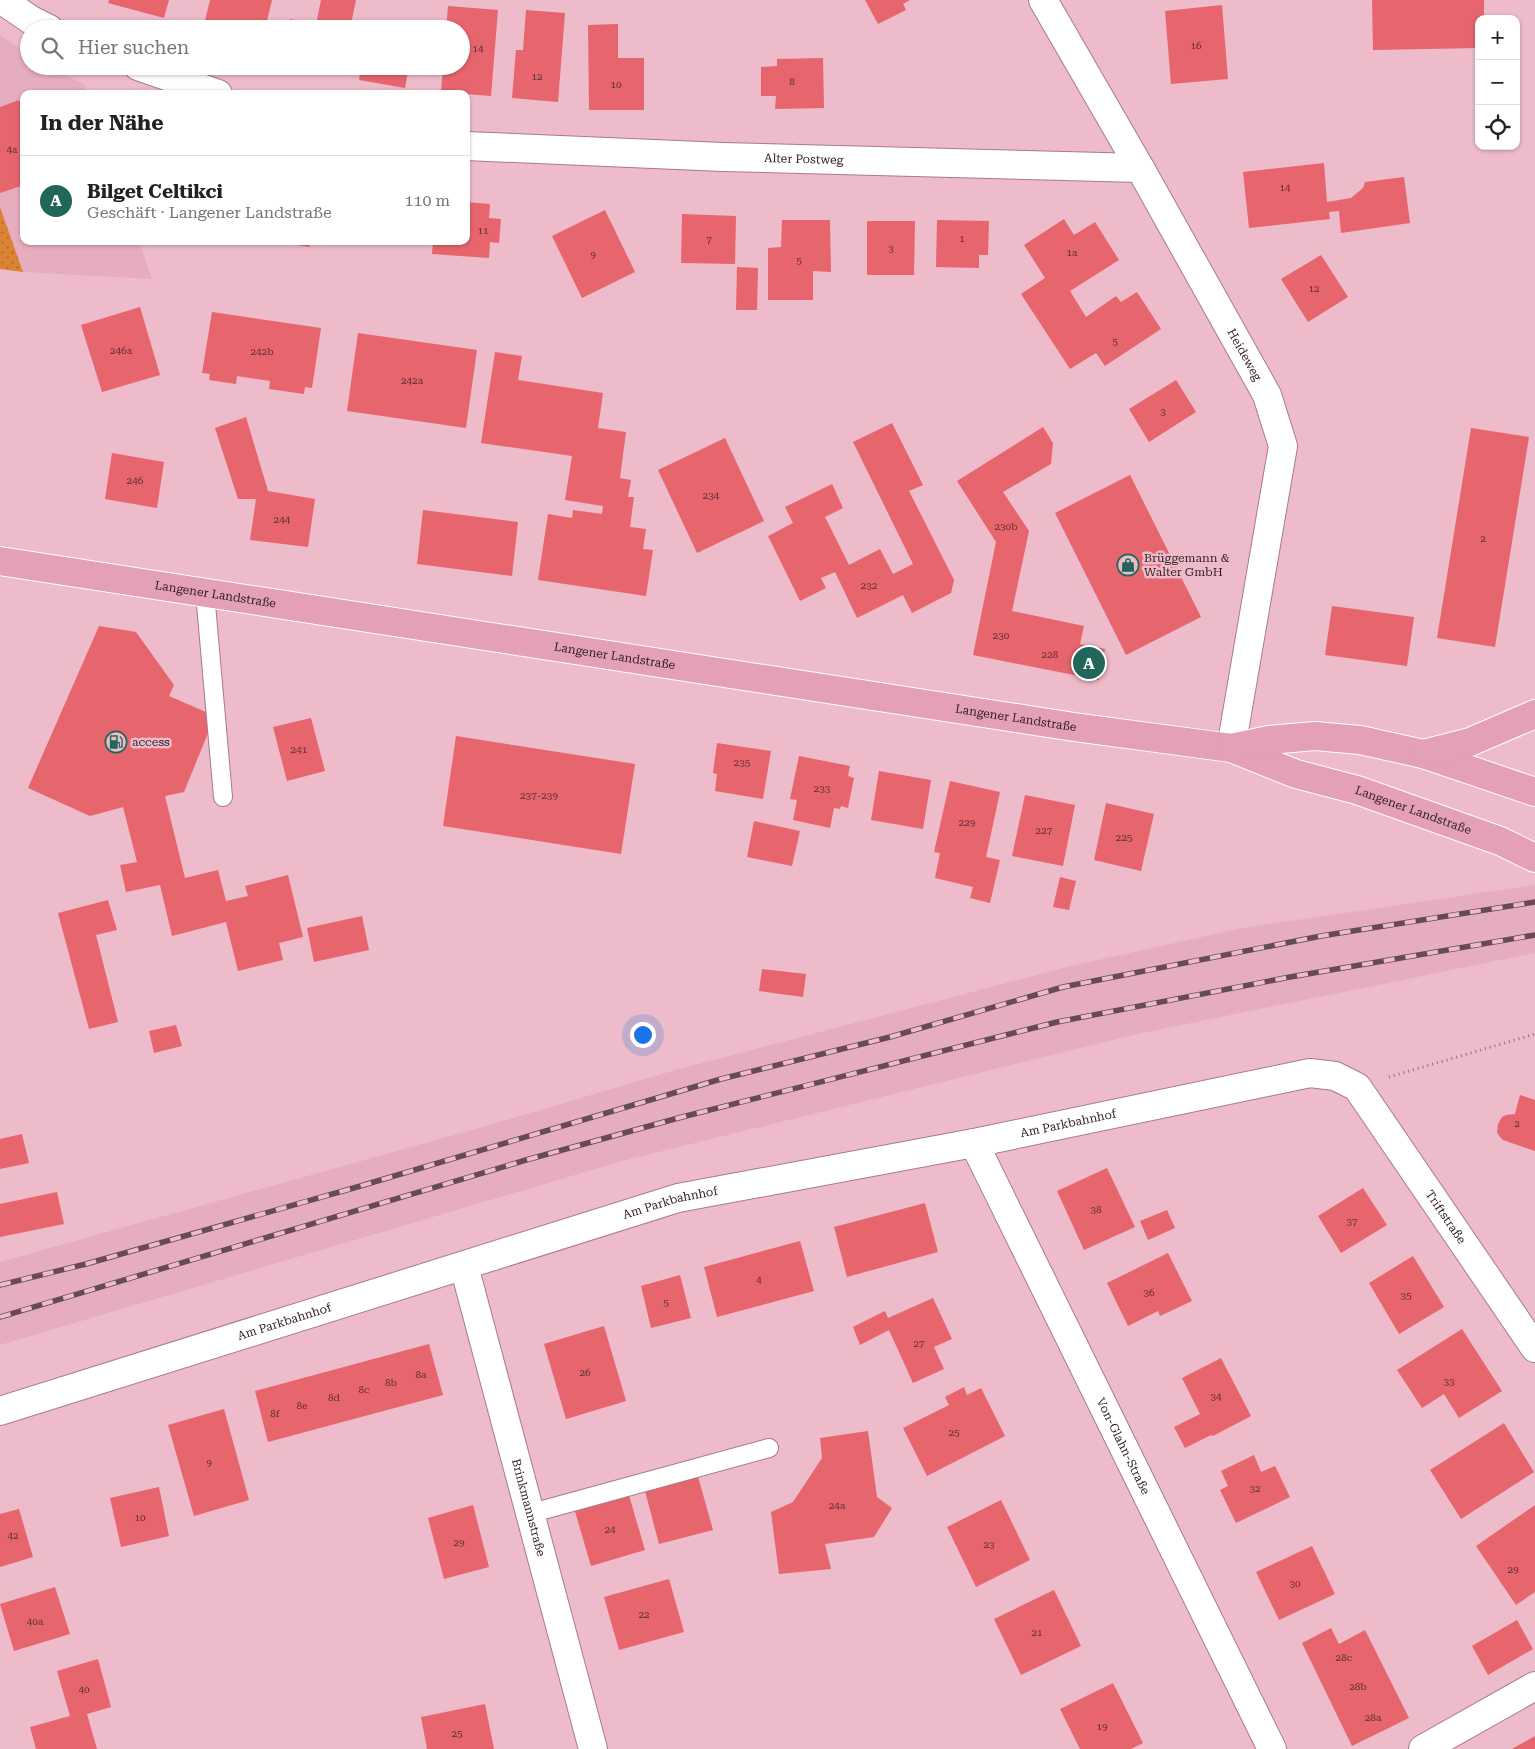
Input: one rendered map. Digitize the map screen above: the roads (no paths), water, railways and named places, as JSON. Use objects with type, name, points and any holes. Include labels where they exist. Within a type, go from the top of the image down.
[{"type":"main road","name":"Langener Landstraße","points":[[0,562],[1054,724],[1231,748],[1296,774],[1357,790],[1500,841],[1535,858]]},
{"type":"main road","points":[[1424,754],[1470,742],[1535,714]]},
{"type":"main road","name":"Langener Landstraße","points":[[1231,748],[1269,740],[1315,736],[1360,740],[1424,754],[1535,792]]},
{"type":"street","points":[[2,0],[31,20]]},
{"type":"street","name":"Heideweg","points":[[1043,0],[1140,168],[1267,395],[1283,446],[1231,748]]},
{"type":"street","points":[[164,75],[207,90]]},
{"type":"street","name":"Alter Postweg","points":[[470,146],[723,157],[1140,168]]},
{"type":"street","name":"Am Parkbahnhof","points":[[0,1411],[678,1198],[974,1144],[1310,1073],[1335,1076],[1357,1087]]},
{"type":"street","name":"Triftstraße","points":[[1357,1087],[1535,1348]]},
{"type":"street","name":"Von-Glahn-Straße","points":[[974,1144],[1272,1749]]},
{"type":"street","name":"Brinkmannstraße","points":[[464,1266],[594,1749]]},
{"type":"street","points":[[1423,1749],[1535,1686]]},
{"type":"lane","points":[[205,593],[223,798]]},
{"type":"lane","points":[[532,1513],[769,1448]]},
{"type":"railway","points":[[0,1285],[86,1264],[357,1187],[721,1079],[890,1037],[1063,987],[1321,936],[1535,902]]},
{"type":"railway","points":[[0,1317],[526,1160],[682,1117],[1057,1022],[1290,977],[1535,935]]},
{"type":"place","name":"Brüggemann & Walter GmbH","points":[[1128,565]]},
{"type":"place","name":"Bilget Celtikci","points":[[1089,663]]},
{"type":"place","name":"access","points":[[116,742]]}]
